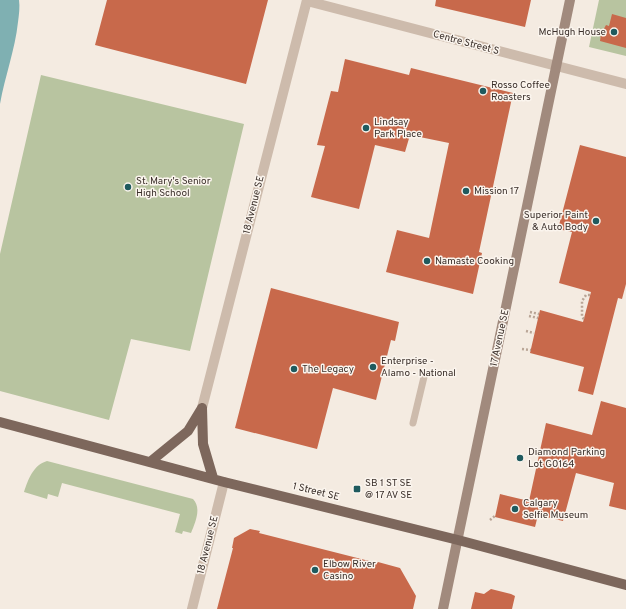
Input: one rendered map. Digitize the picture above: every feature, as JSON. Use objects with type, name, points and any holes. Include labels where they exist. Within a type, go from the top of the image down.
[{"type":"main road","name":"17 Avenue SE","points":[[443,609],[570,0]]},
{"type":"main road","points":[[150,462],[188,431],[202,408]]},
{"type":"main road","points":[[202,408],[203,444],[213,478]]},
{"type":"main road","name":"1 Street SE","points":[[0,422],[224,482],[458,540],[626,585]]},
{"type":"street","name":"Centre Street S","points":[[307,1],[626,84]]},
{"type":"street","name":"18 Avenue SE","points":[[202,408],[307,1]]},
{"type":"street","name":"18 Avenue SE","points":[[192,609],[224,482]]},
{"type":"lane","points":[[413,422],[424,377]]},
{"type":"path","points":[[550,216],[561,219]]},
{"type":"path","points":[[584,319],[582,317],[582,301],[586,295],[590,295]]},
{"type":"path","points":[[530,312],[539,314]]},
{"type":"path","points":[[529,316],[538,318]]},
{"type":"path","points":[[526,331],[534,333]]},
{"type":"path","points":[[522,349],[531,350]]},
{"type":"path","points":[[490,520],[496,515]]},
{"type":"green space","points":[[599,0],[626,0],[626,56],[589,47]]},
{"type":"green space","name":"St. Mary's Senior High School","points":[[41,75],[244,124],[190,351],[131,339],[109,420],[0,391],[0,254]]},
{"type":"green space","points":[[47,461],[193,499],[196,503],[197,511],[196,520],[191,533],[183,531],[182,534],[175,532],[180,514],[62,483],[58,497],[48,494],[47,499],[24,492],[29,478],[35,469]]},
{"type":"water","points":[[0,0],[19,0],[19,5],[15,43],[0,104]]},
{"type":"building","points":[[107,0],[268,0],[246,84],[95,45]]},
{"type":"building","points":[[436,0],[531,0],[525,27],[435,6]]},
{"type":"building","name":"McHugh House","points":[[612,14],[626,18],[626,48],[600,41],[601,34],[606,25],[609,26]]},
{"type":"building","points":[[345,59],[409,75],[411,68],[513,93],[479,252],[482,253],[473,294],[386,272],[397,230],[429,238],[449,143],[410,135],[405,152],[375,145],[359,209],[311,197],[325,146],[317,145],[331,91],[338,92]]},
{"type":"building","points":[[580,145],[626,157],[626,284],[622,299],[618,298],[593,395],[578,391],[584,367],[530,353],[540,310],[583,322],[591,292],[559,283],[572,232],[558,229]]},
{"type":"building","name":"The Legacy","points":[[271,288],[399,322],[395,341],[391,340],[376,400],[333,388],[317,449],[235,428]]},
{"type":"building","points":[[601,401],[626,408],[626,510],[609,506],[614,483],[576,473],[563,521],[538,515],[535,527],[495,517],[500,494],[529,501],[546,423],[592,435]]},
{"type":"building","name":"Elbow River Casino","points":[[250,529],[260,531],[259,533],[400,568],[416,596],[413,609],[217,609],[233,548],[234,538]]},
{"type":"building","points":[[491,589],[515,596],[512,609],[471,609],[475,592],[484,594]]},
{"type":"place","name":"McHugh House","points":[[614,32]]},
{"type":"place","name":"Rosso Coffee Roasters","points":[[483,91]]},
{"type":"place","name":"Lindsay Park Place","points":[[366,128]]},
{"type":"place","name":"St. Mary's Senior High School","points":[[128,187]]},
{"type":"place","name":"Mission 17","points":[[466,191]]},
{"type":"place","name":"Superior Paint & Auto Body","points":[[596,221]]},
{"type":"place","name":"Namaste Cooking","points":[[427,261]]},
{"type":"place","name":"Enterprise - Alamo - National","points":[[373,367]]},
{"type":"place","name":"The Legacy","points":[[294,369]]},
{"type":"place","name":"Diamond Parking Lot G0164","points":[[520,458]]},
{"type":"place","name":"SB 1 ST SE @ 17 AV SE","points":[[357,489]]},
{"type":"place","name":"Calgary Selfie Museum","points":[[515,509]]},
{"type":"place","name":"Elbow River Casino","points":[[315,570]]}]
